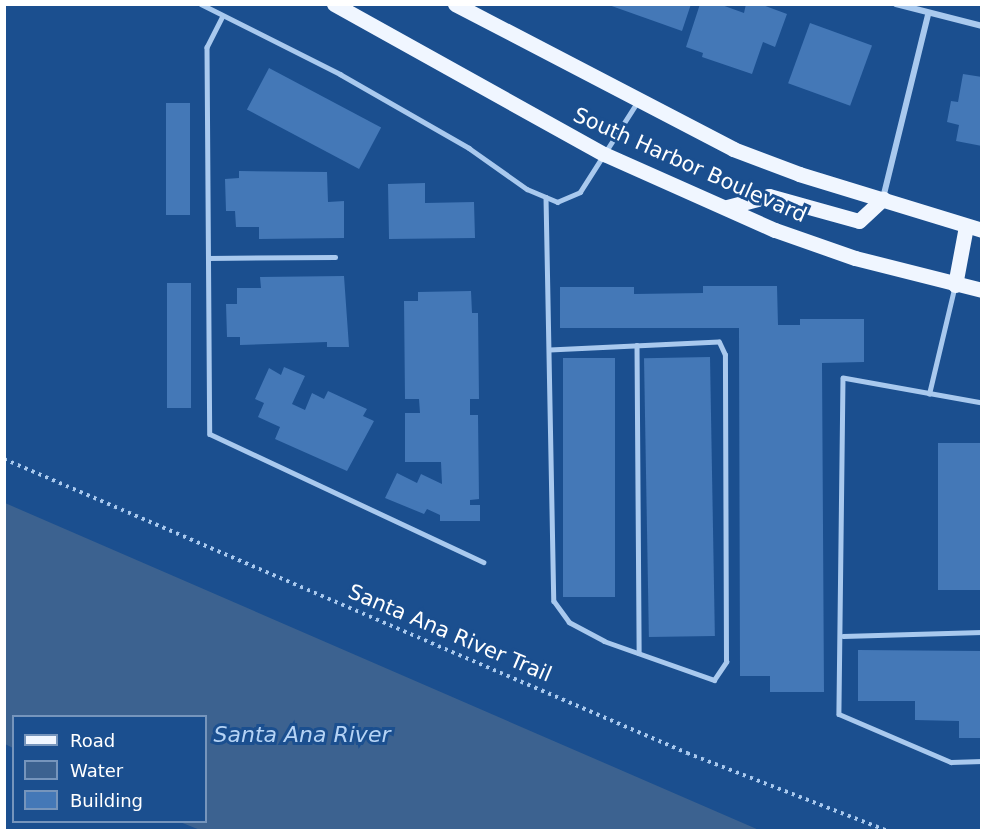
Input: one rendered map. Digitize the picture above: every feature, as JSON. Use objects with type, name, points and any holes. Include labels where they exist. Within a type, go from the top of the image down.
[{"type":"main road","name":"South Harbor Boulevard","points":[[334,4],[604,154],[775,230],[845,254],[955,285],[981,290]]},
{"type":"main road","name":"South Harbor Boulevard","points":[[455,4],[733,149],[974,228]]},
{"type":"main road","points":[[727,207],[769,196],[859,220],[883,199]]},
{"type":"main road","points":[[955,285],[974,228]]},
{"type":"street","points":[[896,4],[928,15],[981,26]]},
{"type":"street","points":[[883,199],[928,15]]},
{"type":"lane","points":[[201,4],[340,74],[557,202],[580,192],[639,101]]},
{"type":"lane","points":[[223,16],[207,47],[210,434],[483,562]]},
{"type":"lane","points":[[546,197],[549,350],[555,601],[569,622],[604,641],[714,680],[726,662],[725,355],[719,342],[549,350]]},
{"type":"lane","points":[[208,258],[335,257]]},
{"type":"lane","points":[[929,394],[955,285]]},
{"type":"lane","points":[[637,345],[639,653]]},
{"type":"lane","points":[[981,403],[843,378],[843,636],[839,714],[951,762],[981,761]]},
{"type":"lane","points":[[843,636],[981,632]]},
{"type":"path","name":"Santa Ana River Trail","points":[[4,459],[687,753],[886,831]]},
{"type":"water","name":"Santa Ana River","points":[[5,503],[759,830],[200,830],[182,823],[207,823],[207,715],[12,715],[12,748],[5,744]]},
{"type":"building","points":[[606,4],[691,4],[682,31]]},
{"type":"building","points":[[700,4],[719,4],[744,13],[746,4],[760,4],[787,14],[775,47],[763,42],[752,74],[702,57],[703,53],[686,47]]},
{"type":"building","points":[[810,23],[872,46],[850,106],[788,83]]},
{"type":"building","points":[[269,68],[381,128],[359,169],[247,109]]},
{"type":"building","points":[[963,74],[982,77],[982,146],[956,141],[959,125],[947,122],[951,101],[958,102]]},
{"type":"building","points":[[166,103],[190,103],[190,215],[166,215]]},
{"type":"building","points":[[239,171],[327,172],[328,202],[344,201],[344,238],[259,239],[259,227],[236,227],[235,211],[226,211],[225,179],[239,178]]},
{"type":"building","points":[[425,183],[425,203],[474,202],[475,238],[389,239],[388,184]]},
{"type":"building","points":[[344,276],[349,347],[327,347],[327,342],[240,345],[240,337],[227,337],[226,304],[237,304],[237,288],[261,288],[260,277]]},
{"type":"building","points":[[167,283],[191,283],[191,408],[167,408]]},
{"type":"building","points":[[703,286],[777,286],[778,325],[800,325],[800,319],[864,319],[864,362],[822,363],[824,692],[770,692],[770,676],[740,676],[739,328],[560,328],[560,287],[634,287],[634,294],[703,293]]},
{"type":"building","points":[[471,291],[472,313],[478,313],[479,399],[470,399],[470,415],[478,415],[479,499],[470,500],[470,505],[480,505],[480,521],[440,521],[440,515],[427,509],[424,514],[385,498],[397,473],[417,483],[421,474],[442,484],[441,462],[405,462],[405,413],[420,413],[419,399],[405,399],[404,301],[418,301],[418,292]]},
{"type":"building","points":[[710,357],[715,636],[649,637],[644,358]]},
{"type":"building","points":[[563,358],[615,358],[615,597],[563,597]]},
{"type":"building","points":[[284,367],[305,376],[292,404],[305,410],[312,393],[324,399],[328,391],[367,409],[363,416],[374,421],[347,471],[275,439],[280,427],[258,417],[264,403],[255,399],[269,368],[281,375]]},
{"type":"building","points":[[938,443],[982,443],[982,590],[938,590]]},
{"type":"building","points":[[858,650],[982,651],[982,738],[959,738],[959,721],[915,720],[915,701],[858,701]]}]
